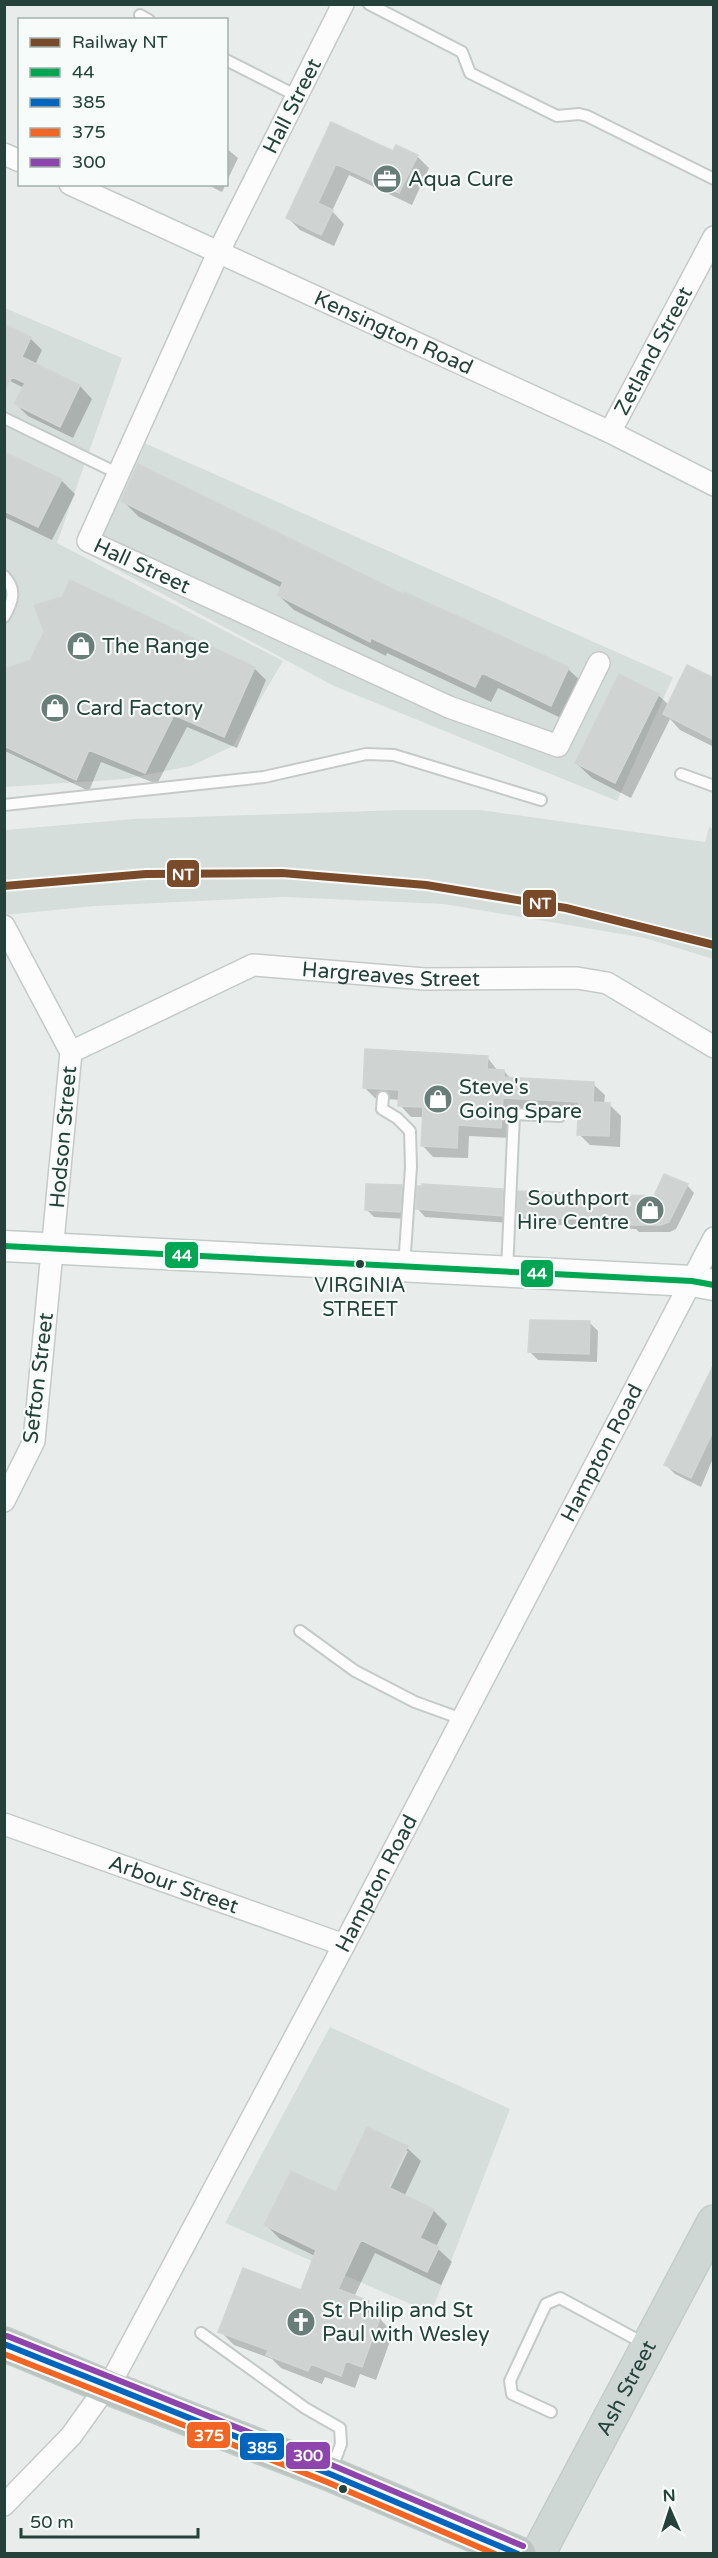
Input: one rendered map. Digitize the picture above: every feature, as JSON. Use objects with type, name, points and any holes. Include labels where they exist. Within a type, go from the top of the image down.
[{"type":"highway","points":[[4,2343],[106,2387],[330,2474],[519,2553]]},
{"type":"main road","name":"Ash Street","points":[[538,2553],[714,2222]]},
{"type":"street","name":"Hall Street","points":[[343,4],[218,253],[88,542],[449,707],[558,746],[599,663]]},
{"type":"street","points":[[4,154],[18,160]]},
{"type":"street","name":"Kensington Road","points":[[74,186],[610,432],[714,485]]},
{"type":"street","name":"Zetland Street","points":[[610,432],[714,237]]},
{"type":"street","name":"Hodson Street","points":[[6,929],[71,1052],[53,1249]]},
{"type":"street","name":"Hargreaves Street","points":[[71,1052],[253,965],[425,979],[578,978],[607,983],[714,1047]]},
{"type":"street","name":"Hampton Road","points":[[4,2505],[71,2436],[116,2373],[462,1719],[703,1283],[714,1238]]},
{"type":"street","points":[[4,1246],[703,1283]]},
{"type":"street","name":"Sefton Street","points":[[4,1502],[34,1441],[53,1249]]},
{"type":"street","name":"Arbour Street","points":[[4,1824],[344,1945]]},
{"type":"lane","points":[[369,4],[462,52],[470,73],[557,116],[579,114],[587,116],[714,178]]},
{"type":"lane","points":[[228,61],[297,96]]},
{"type":"lane","points":[[4,418],[119,474]]},
{"type":"lane","points":[[4,576],[11,582],[14,596],[4,617]]},
{"type":"lane","points":[[4,805],[264,777],[366,754],[394,755],[541,800]]},
{"type":"lane","points":[[681,774],[714,786]]},
{"type":"lane","points":[[383,1097],[382,1109],[397,1118],[410,1131],[411,1167],[404,1266]]},
{"type":"lane","points":[[507,1272],[514,1114],[560,1116]]},
{"type":"lane","points":[[300,1631],[355,1671],[415,1702],[462,1719]]},
{"type":"lane","points":[[551,2412],[512,2394],[509,2388],[510,2380],[541,2312],[552,2299],[560,2298],[648,2346]]},
{"type":"lane","points":[[201,2333],[305,2408],[340,2428],[341,2444],[330,2474]]},
{"type":"shaded area","points":[[5,308],[122,358],[57,543],[283,661],[233,746],[191,766],[125,779],[5,787]]},
{"type":"shaded area","points":[[142,442],[673,677],[617,801],[334,686],[88,554]]},
{"type":"shaded area","points":[[399,810],[481,810],[705,842],[709,827],[713,829],[713,959],[645,938],[444,904],[284,897],[95,906],[5,915],[5,830],[134,819]]},
{"type":"shaded area","points":[[330,2027],[510,2109],[431,2313],[225,2223]]},
{"type":"building","name":"Aqua Cure","points":[[331,122],[393,151],[396,145],[418,155],[399,193],[336,164],[318,203],[333,210],[321,235],[286,218]]},
{"type":"building","points":[[4,324],[31,337],[22,357],[80,385],[60,427],[14,404],[25,383],[12,377],[4,392]]},
{"type":"building","points":[[4,452],[62,479],[38,527],[4,511]]},
{"type":"building","points":[[138,464],[403,594],[404,592],[569,667],[551,706],[482,673],[475,687],[371,638],[370,642],[277,595],[283,582],[121,501]]},
{"type":"building","points":[[70,580],[255,667],[224,737],[174,715],[145,773],[89,750],[76,780],[4,746],[4,669],[30,660],[44,632],[34,605],[62,597]]},
{"type":"building","points":[[687,665],[714,678],[714,740],[663,714]]},
{"type":"building","points":[[619,674],[659,694],[615,783],[575,763]]},
{"type":"building","points":[[365,1049],[488,1056],[487,1069],[504,1070],[504,1077],[594,1082],[593,1102],[610,1103],[609,1136],[577,1135],[579,1102],[503,1098],[501,1128],[458,1125],[457,1148],[421,1146],[423,1107],[398,1106],[399,1090],[363,1088]]},
{"type":"building","points":[[664,1174],[688,1184],[669,1222],[661,1225],[630,1225],[630,1222],[517,1216],[518,1191],[654,1196]]},
{"type":"building","points":[[366,1184],[402,1185],[400,1212],[365,1210]]},
{"type":"building","points":[[422,1184],[503,1189],[502,1216],[416,1209],[417,1186],[422,1186]]},
{"type":"building","points":[[530,1320],[590,1321],[589,1354],[528,1352]]},
{"type":"building","points":[[714,1364],[714,1429],[691,1478],[664,1465]]},
{"type":"building","points":[[367,2127],[408,2146],[388,2187],[434,2209],[420,2238],[439,2247],[427,2272],[361,2240],[338,2289],[369,2301],[365,2312],[380,2318],[362,2367],[346,2361],[341,2376],[311,2364],[308,2371],[266,2355],[268,2350],[218,2332],[243,2268],[301,2290],[316,2250],[264,2225],[291,2171],[336,2192]]},
{"type":"rail line","name":"NT","points":[[4,886],[146,874],[282,873],[426,885],[566,908],[714,945]]},
{"type":"transit line","name":"44","points":[[4,1246],[692,1281],[714,1285]]},
{"type":"transit line","name":"300","points":[[7,2336],[334,2466],[523,2546]]},
{"type":"transit line","name":"385","points":[[4,2344],[330,2474],[518,2554]]},
{"type":"transit line","name":"375","points":[[4,2354],[327,2482],[495,2554]]},
{"type":"place","name":"Aqua Cure","points":[[387,179]]},
{"type":"place","name":"The Range","points":[[81,646]]},
{"type":"place","name":"Card Factory","points":[[55,708]]},
{"type":"place","name":"Steve's Going Spare","points":[[438,1099]]},
{"type":"place","name":"Southport Hire Centre","points":[[650,1210]]},
{"type":"place","name":"VIRGINIA STREET","points":[[360,1264]]},
{"type":"place","name":"St Philip and St Paul with Wesley","points":[[301,2322]]}]
